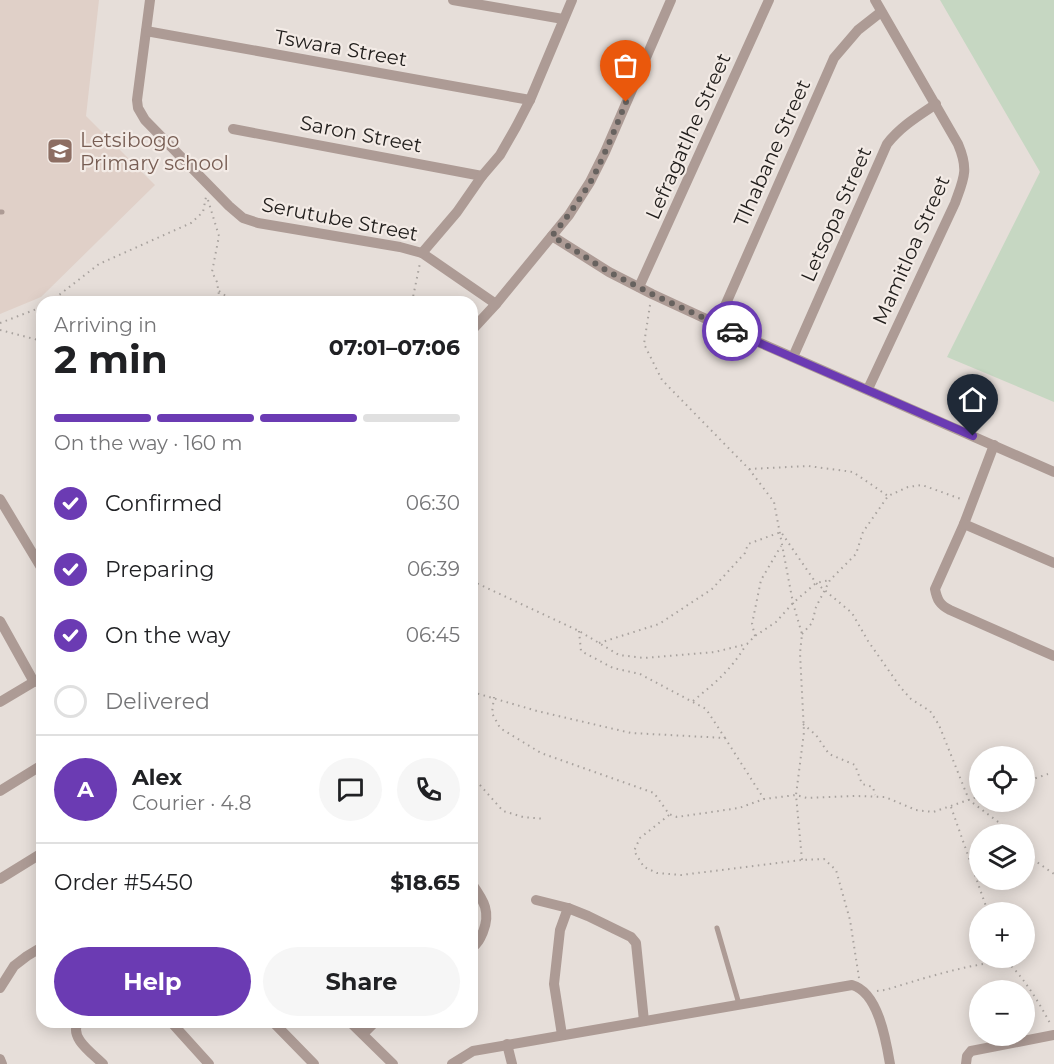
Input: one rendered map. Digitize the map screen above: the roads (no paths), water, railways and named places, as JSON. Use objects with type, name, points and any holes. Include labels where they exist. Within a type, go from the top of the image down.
[{"type":"street","name":"Serutube Street","points":[[150,0],[138,83],[138,108],[145,120],[229,206],[243,218],[258,223],[423,253],[496,304]]},
{"type":"street","points":[[453,0],[563,19]]},
{"type":"street","points":[[423,253],[500,155],[530,100],[572,0]]},
{"type":"street","points":[[478,324],[569,215],[590,182],[671,0]]},
{"type":"street","name":"Lefragatlhe Street","points":[[639,286],[769,0]]},
{"type":"street","name":"Mamitloa Street","points":[[868,389],[955,203],[964,179],[965,168],[963,156],[936,104],[874,0]]},
{"type":"street","name":"Tlhabane Street","points":[[717,324],[834,58],[858,30],[882,12]]},
{"type":"street","name":"Tswara Street","points":[[146,31],[530,100]]},
{"type":"street","name":"Letsopa Street","points":[[793,357],[887,144],[904,126],[936,104]]},
{"type":"street","name":"Saron Street","points":[[233,129],[482,176]]},
{"type":"street","points":[[552,236],[609,272],[652,294],[1054,472]]},
{"type":"street","points":[[994,445],[964,524],[935,589],[942,606],[1054,656]]},
{"type":"street","points":[[0,499],[36,559]]},
{"type":"street","points":[[964,524],[1054,563]]},
{"type":"street","points":[[0,621],[36,676]]},
{"type":"street","points":[[0,702],[36,680]]},
{"type":"street","points":[[0,791],[36,769]]},
{"type":"street","points":[[0,879],[36,857]]},
{"type":"street","points":[[478,893],[483,901],[488,921],[478,943]]},
{"type":"street","points":[[536,900],[588,916],[630,937],[636,943],[644,1021]]},
{"type":"street","points":[[561,1035],[554,984],[560,930],[568,908]]},
{"type":"street","points":[[0,988],[14,966],[36,951]]},
{"type":"street","points":[[452,1064],[473,1051],[507,1044],[852,985],[862,989],[871,1000],[885,1039],[890,1064]]},
{"type":"street","points":[[75,1028],[77,1037],[103,1064]]},
{"type":"street","points":[[176,1028],[209,1064]]},
{"type":"street","points":[[279,1028],[315,1064]]},
{"type":"street","points":[[356,1028],[393,1064]]},
{"type":"street","points":[[363,1034],[369,1028]]},
{"type":"street","points":[[966,1064],[967,1056],[971,1051],[1054,1035]]},
{"type":"street","points":[[507,1044],[512,1064]]},
{"type":"street","points":[[0,1059],[2,1064]]},
{"type":"lane","points":[[717,928],[739,1004]]},
{"type":"place","name":"Letsibogo Primary school","points":[[60,151]]}]
